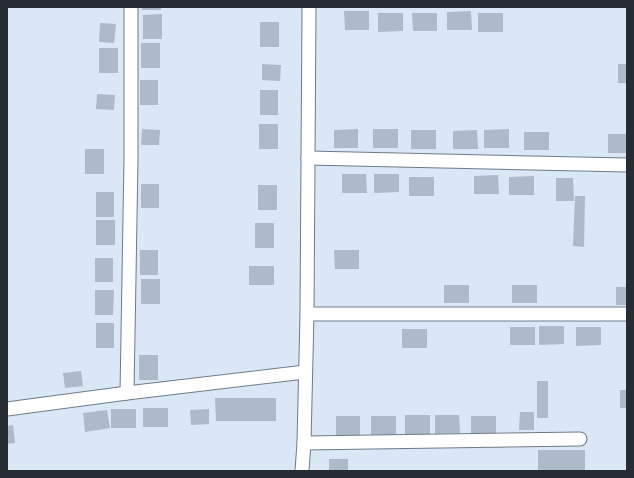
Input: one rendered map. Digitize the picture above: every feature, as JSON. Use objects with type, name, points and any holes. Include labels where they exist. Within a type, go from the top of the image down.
[{"type":"street","points":[[127,393],[131,159],[131,7]]},
{"type":"street","points":[[302,471],[307,314],[309,7]]},
{"type":"street","points":[[308,158],[627,165]]},
{"type":"street","points":[[307,314],[627,314]]},
{"type":"street","points":[[7,409],[305,372]]},
{"type":"street","points":[[304,443],[580,439]]},
{"type":"building","points":[[142,7],[161,7],[161,10],[142,10]]},
{"type":"building","points":[[344,11],[369,11],[369,30],[345,30]]},
{"type":"building","points":[[471,11],[472,30],[447,30],[447,12]]},
{"type":"building","points":[[378,13],[403,13],[403,31],[378,32]]},
{"type":"building","points":[[412,13],[437,13],[437,31],[413,31]]},
{"type":"building","points":[[478,13],[503,13],[503,32],[478,32]]},
{"type":"building","points":[[162,14],[162,39],[143,39],[143,15]]},
{"type":"building","points":[[260,22],[279,22],[279,47],[260,47]]},
{"type":"building","points":[[100,23],[116,24],[114,43],[99,42]]},
{"type":"building","points":[[141,43],[160,43],[160,68],[141,68]]},
{"type":"building","points":[[99,48],[118,48],[118,73],[99,73]]},
{"type":"building","points":[[262,64],[281,65],[280,81],[262,80]]},
{"type":"building","points":[[618,64],[627,64],[627,83],[618,83]]},
{"type":"building","points":[[140,80],[158,80],[158,105],[140,105]]},
{"type":"building","points":[[260,90],[278,90],[278,115],[260,115]]},
{"type":"building","points":[[97,94],[115,95],[114,110],[96,109]]},
{"type":"building","points":[[259,124],[278,124],[278,149],[259,149]]},
{"type":"building","points":[[142,129],[160,130],[159,145],[141,145]]},
{"type":"building","points":[[358,129],[358,148],[334,148],[334,130]]},
{"type":"building","points":[[373,129],[398,129],[398,148],[373,148]]},
{"type":"building","points":[[509,129],[509,148],[484,148],[484,130]]},
{"type":"building","points":[[411,130],[436,130],[436,149],[411,149]]},
{"type":"building","points":[[477,130],[478,149],[453,149],[453,131]]},
{"type":"building","points":[[524,132],[549,132],[549,150],[524,150]]},
{"type":"building","points":[[608,134],[627,134],[627,153],[608,153]]},
{"type":"building","points":[[85,149],[104,149],[104,174],[85,174]]},
{"type":"building","points":[[342,174],[366,174],[367,193],[342,193]]},
{"type":"building","points":[[374,174],[399,174],[399,192],[374,193]]},
{"type":"building","points":[[498,175],[499,194],[474,194],[474,176]]},
{"type":"building","points":[[534,176],[534,195],[509,195],[509,177]]},
{"type":"building","points":[[409,177],[434,177],[434,196],[409,196]]},
{"type":"building","points":[[556,178],[573,178],[574,201],[556,201]]},
{"type":"building","points":[[141,184],[159,184],[159,208],[141,208]]},
{"type":"building","points":[[258,185],[277,185],[277,210],[258,210]]},
{"type":"building","points":[[96,192],[114,192],[114,217],[96,217]]},
{"type":"building","points":[[575,196],[585,196],[584,247],[573,246]]},
{"type":"building","points":[[96,220],[115,220],[115,245],[96,245]]},
{"type":"building","points":[[255,223],[274,223],[274,248],[255,248]]},
{"type":"building","points":[[140,250],[158,250],[158,275],[140,275]]},
{"type":"building","points":[[334,250],[359,250],[359,269],[335,269]]},
{"type":"building","points":[[95,258],[113,258],[113,282],[95,282]]},
{"type":"building","points":[[249,266],[274,266],[274,285],[249,285]]},
{"type":"building","points":[[141,279],[160,279],[160,304],[141,304]]},
{"type":"building","points":[[444,285],[469,285],[469,303],[444,303]]},
{"type":"building","points":[[512,285],[537,285],[537,303],[512,303]]},
{"type":"building","points":[[616,287],[627,287],[627,305],[616,305]]},
{"type":"building","points":[[95,290],[114,290],[113,315],[95,315]]},
{"type":"building","points":[[96,323],[114,323],[114,348],[96,348]]},
{"type":"building","points":[[539,326],[564,326],[564,344],[539,345]]},
{"type":"building","points":[[510,327],[535,327],[535,345],[510,345]]},
{"type":"building","points":[[576,327],[601,327],[601,345],[576,346]]},
{"type":"building","points":[[402,329],[427,329],[427,348],[402,348]]},
{"type":"building","points":[[139,355],[158,355],[158,380],[139,380]]},
{"type":"building","points":[[81,371],[83,386],[65,388],[63,373]]},
{"type":"building","points":[[537,381],[548,381],[548,418],[537,418]]},
{"type":"building","points":[[620,390],[627,390],[627,408],[620,408]]},
{"type":"building","points":[[215,398],[276,398],[276,421],[216,421]]},
{"type":"building","points":[[143,408],[168,408],[168,427],[143,427]]},
{"type":"building","points":[[111,409],[136,409],[136,428],[111,428]]},
{"type":"building","points":[[209,409],[209,424],[191,425],[190,410]]},
{"type":"building","points":[[107,410],[110,428],[85,432],[83,413]]},
{"type":"building","points":[[520,412],[534,412],[534,430],[519,430]]},
{"type":"building","points":[[405,415],[430,415],[430,434],[405,434]]},
{"type":"building","points":[[435,415],[459,415],[460,433],[435,434]]},
{"type":"building","points":[[336,416],[360,416],[360,435],[336,435]]},
{"type":"building","points":[[371,416],[396,416],[396,435],[371,435]]},
{"type":"building","points":[[471,416],[496,416],[496,435],[471,435]]},
{"type":"building","points":[[13,425],[15,443],[7,444],[7,426]]},
{"type":"building","points":[[538,450],[585,450],[585,471],[538,471]]},
{"type":"building","points":[[329,459],[348,459],[348,471],[329,471]]}]
